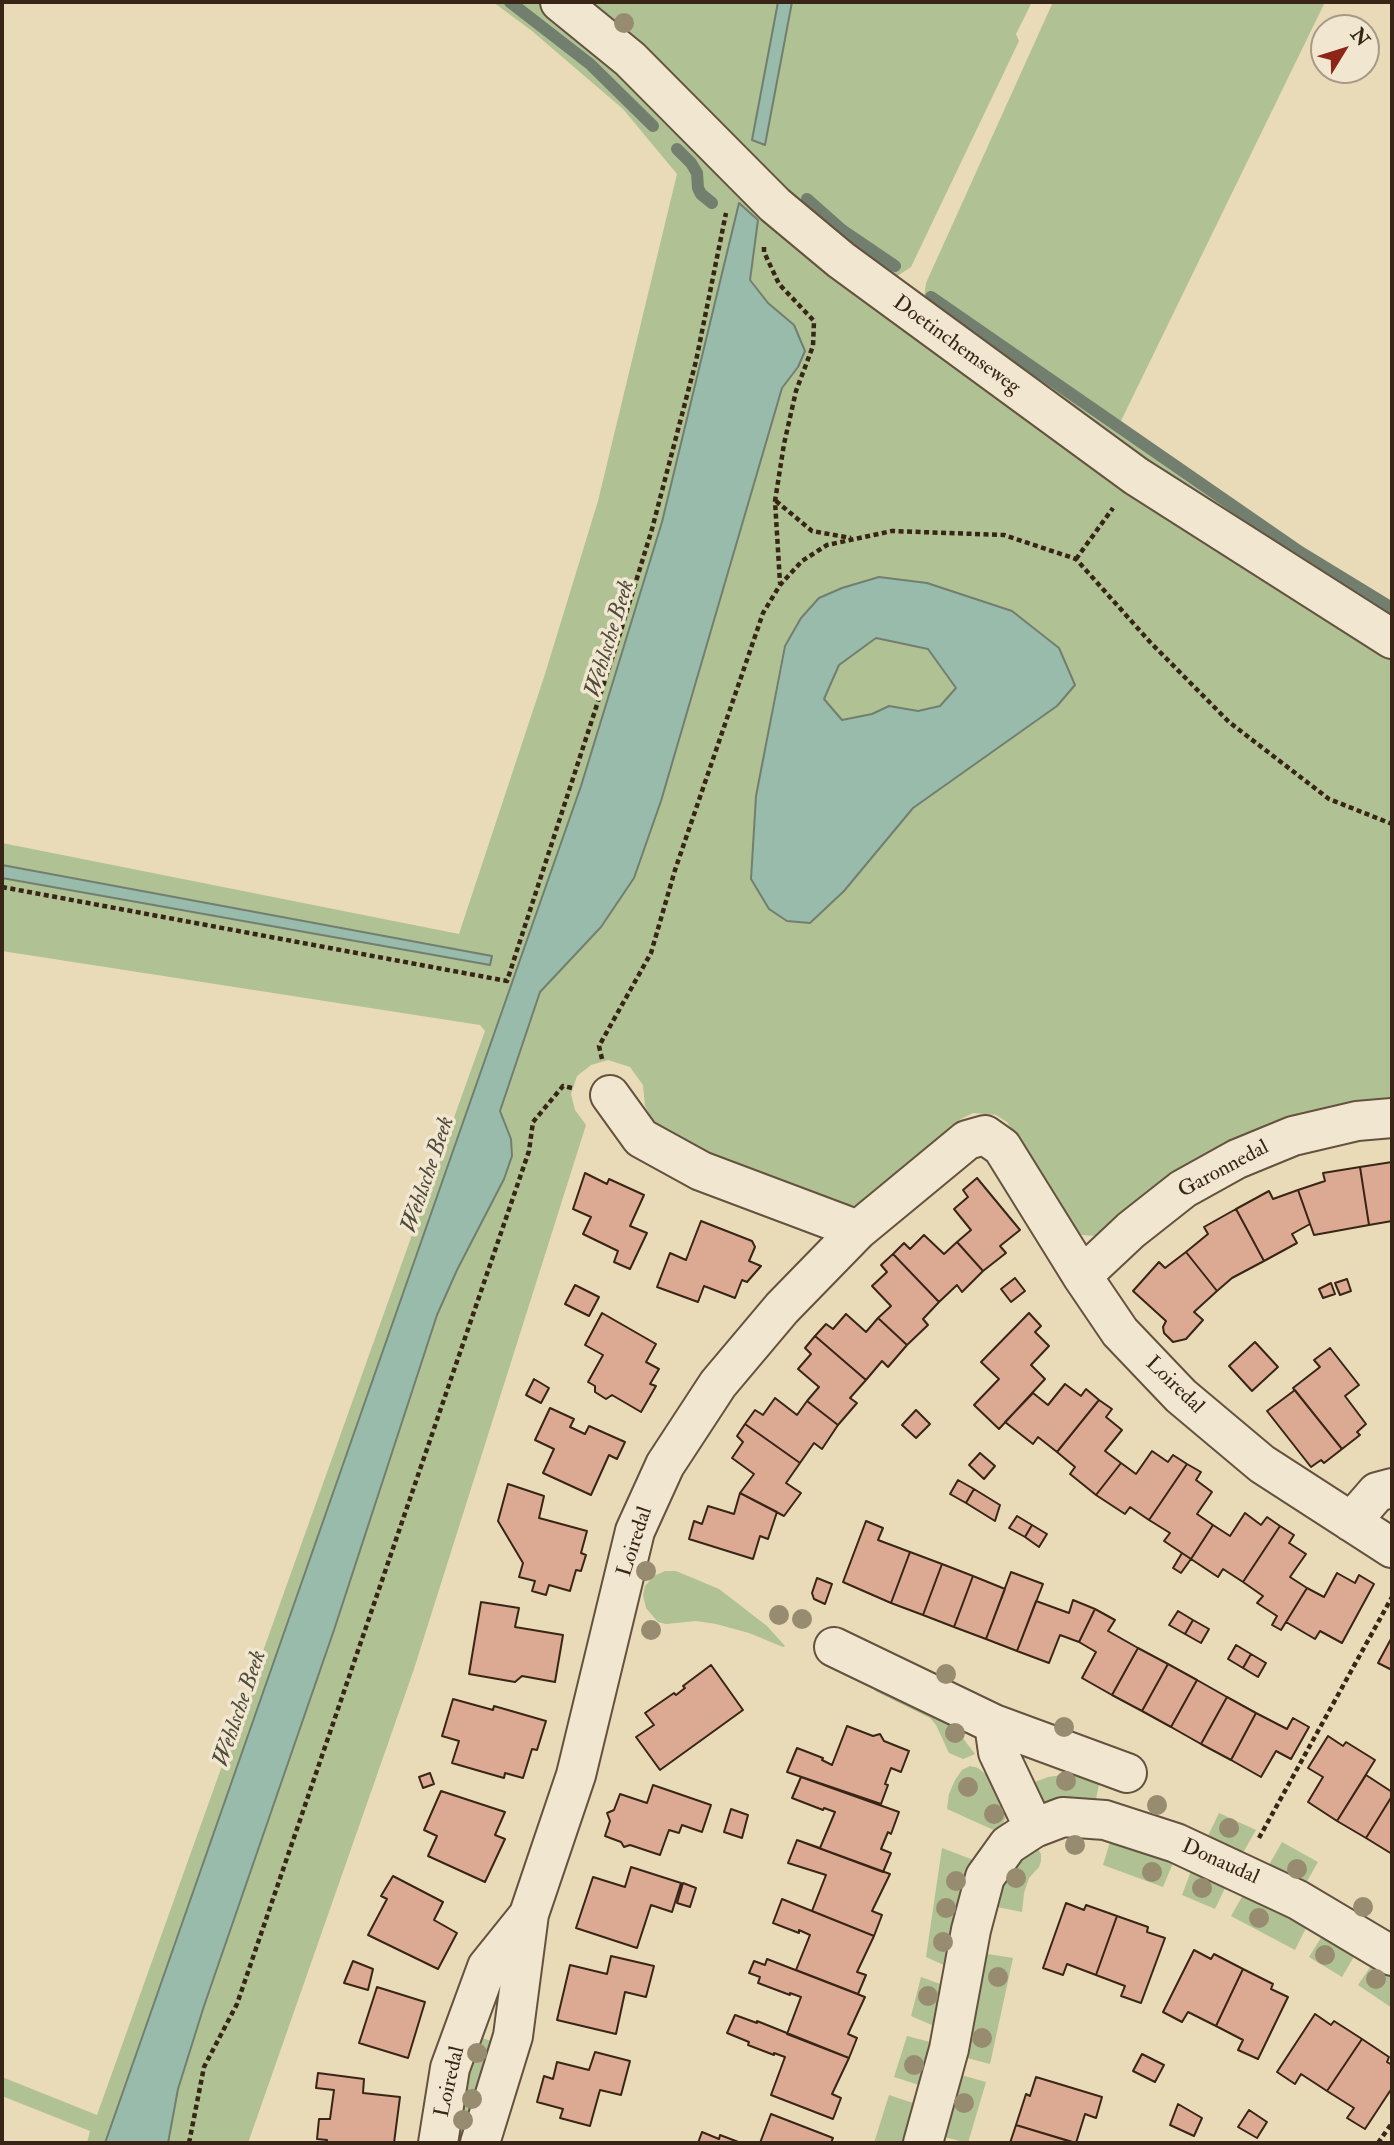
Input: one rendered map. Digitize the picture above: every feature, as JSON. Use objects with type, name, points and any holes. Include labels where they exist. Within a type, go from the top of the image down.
[{"type":"street","name":"Doetinchemseweg","points":[[561,2],[630,58],[756,195],[775,205],[841,260],[1136,476],[1392,639]]},
{"type":"street","points":[[610,1095],[641,1138],[701,1171],[858,1230]]},
{"type":"street","name":"Garonnedal","points":[[1082,1276],[1131,1230],[1183,1189],[1237,1159],[1293,1136],[1357,1121],[1392,1118]]},
{"type":"street","name":"Loiredal","points":[[480,2143],[513,2036],[529,1914],[576,1775],[635,1531],[665,1465],[718,1384],[782,1308],[858,1230],[967,1140],[985,1135],[1002,1147],[1120,1332],[1181,1396],[1262,1464],[1392,1548]]},
{"type":"street","points":[[1351,1522],[1377,1492],[1392,1488]]},
{"type":"street","points":[[834,1647],[994,1724],[1127,1773]]},
{"type":"street","points":[[994,1724],[998,1752],[1034,1828]]},
{"type":"street","name":"Donaudal","points":[[923,2143],[949,2049],[971,1930],[985,1877],[1008,1845],[1034,1828],[1063,1817],[1105,1819],[1176,1843],[1298,1899],[1392,1956]]},
{"type":"street","name":"Loiredal","points":[[438,2143],[450,2068],[487,1967],[529,1914]]},
{"type":"path","points":[[2,887],[507,981],[652,529],[696,360],[723,221],[726,212],[733,205],[756,195],[764,219],[764,252],[779,284],[814,321],[813,346],[796,391],[775,501],[780,585]]},
{"type":"path","points":[[1076,559],[1136,476]]},
{"type":"path","points":[[775,501],[812,531],[853,538]]},
{"type":"path","points":[[189,2143],[204,2067],[237,2004],[528,1150],[533,1122],[564,1086],[610,1095],[599,1045],[651,953],[676,870],[763,613],[780,585],[802,561],[827,545],[892,531],[1004,535],[1076,559],[1150,642],[1230,722],[1329,799],[1392,824]]},
{"type":"path","points":[[1268,1824],[1392,1597]]},
{"type":"path","points":[[1378,2143],[1392,2123]]},
{"type":"shaded area","points":[[493,2],[538,2],[648,92],[1392,654],[1392,1101],[1095,1236],[1082,1235],[1069,1228],[1007,1122],[996,1115],[973,1113],[961,1119],[862,1205],[843,1206],[676,1141],[651,1118],[645,1106],[643,1085],[630,1067],[608,1060],[591,1065],[577,1076],[571,1094],[575,1110],[586,1125],[413,1672],[248,2143],[168,2143],[178,2089],[204,2006],[334,1630],[437,1315],[511,1139],[499,1111],[540,992],[601,927],[782,388],[798,367],[794,325],[768,303],[750,280],[758,220],[739,204],[662,522],[581,786],[105,2143],[87,2143],[90,2131],[2,2096],[2,2077],[97,2115],[485,1031],[480,1025],[2,951],[2,843],[459,934],[545,674],[598,501],[677,174],[623,109],[532,31]],"holes":[[[879,577],[927,583],[1012,611],[1059,648],[1057,706],[913,808],[844,891],[811,923],[751,879],[756,796],[784,646],[801,618],[819,598]]]},
{"type":"shaded area","points":[[588,2],[1032,2],[1016,34],[1019,41],[911,267],[891,280],[802,209]]},
{"type":"shaded area","points":[[778,2],[792,2],[765,145],[752,140]]},
{"type":"shaded area","points":[[1053,2],[1325,2],[1319,14],[1310,14],[1310,33],[1118,427],[1300,552],[1392,608],[1392,624],[1287,559],[923,304],[926,283]]},
{"type":"shaded area","points":[[739,203],[758,220],[750,280],[768,303],[794,325],[805,351],[798,367],[782,388],[661,801],[634,878],[601,927],[540,992],[500,1111],[511,1139],[512,1156],[504,1179],[437,1315],[334,1630],[204,2006],[178,2089],[168,2143],[105,2143],[581,786],[662,522]]},
{"type":"shaded area","points":[[879,577],[927,583],[1012,611],[1059,648],[1075,685],[1057,706],[913,808],[844,891],[810,923],[787,921],[769,909],[751,879],[756,796],[785,646],[801,618],[819,598]],"holes":[[[876,638],[928,649],[956,688],[940,706],[918,711],[889,706],[872,714],[842,720],[824,699],[839,665]]]},
{"type":"shaded area","points":[[876,638],[928,649],[956,688],[940,706],[918,711],[889,706],[872,714],[842,720],[824,699],[839,665]]},
{"type":"shaded area","points":[[2,865],[492,956],[490,965],[2,878]]},
{"type":"shaded area","points":[[665,1571],[676,1571],[719,1589],[767,1626],[785,1646],[716,1624],[696,1621],[666,1624],[658,1622],[646,1608],[643,1595],[645,1586],[654,1576]]},
{"type":"shaded area","points":[[877,1686],[949,1720],[975,1754],[963,1759],[949,1753],[930,1718],[875,1691]]},
{"type":"shaded area","points":[[970,1766],[987,1775],[1008,1814],[998,1832],[947,1809],[955,1780],[962,1770]]},
{"type":"shaded area","points":[[1076,1773],[1101,1775],[1096,1799],[1050,1804],[1037,1799],[1032,1783],[1048,1777]]},
{"type":"shaded area","points":[[1219,1813],[1256,1830],[1244,1851],[1239,1854],[1211,1842],[1208,1836]]},
{"type":"shaded area","points":[[1116,1839],[1171,1856],[1173,1863],[1163,1887],[1103,1865],[1110,1842]]},
{"type":"shaded area","points":[[1282,1842],[1318,1862],[1306,1883],[1269,1865]]},
{"type":"shaded area","points":[[1035,1844],[1041,1854],[1041,1861],[1029,1878],[1022,1912],[997,1907],[994,1903],[998,1887]]},
{"type":"shaded area","points":[[942,1848],[971,1859],[975,1865],[946,1966],[926,1957]]},
{"type":"shaded area","points":[[1191,1871],[1226,1886],[1215,1909],[1182,1895]]},
{"type":"shaded area","points":[[1243,1895],[1305,1923],[1306,1928],[1295,1950],[1231,1916]]},
{"type":"shaded area","points":[[1322,1936],[1355,1955],[1342,1977],[1309,1957]]},
{"type":"shaded area","points":[[988,1954],[1013,1958],[990,2064],[967,2058],[964,2052],[983,1958]]},
{"type":"shaded area","points":[[1377,1964],[1392,1974],[1392,2008],[1358,1985],[1371,1966]]},
{"type":"shaded area","points":[[921,1977],[943,1985],[934,2026],[911,2016]]},
{"type":"shaded area","points":[[907,2036],[930,2042],[934,2047],[924,2083],[919,2085],[894,2077]]},
{"type":"shaded area","points":[[480,2037],[496,2043],[466,2143],[452,2143],[459,2090]]},
{"type":"shaded area","points":[[961,2075],[986,2082],[968,2143],[944,2137]]},
{"type":"shaded area","points":[[889,2095],[913,2103],[916,2109],[906,2143],[874,2143]]},
{"type":"building","points":[[1392,1162],[1392,1221],[1369,1225],[1360,1167]]},
{"type":"building","points":[[1360,1167],[1369,1225],[1314,1235],[1298,1190],[1325,1181],[1323,1173]]},
{"type":"building","points":[[585,1173],[607,1184],[609,1179],[644,1195],[630,1226],[647,1233],[630,1269],[614,1262],[618,1251],[583,1234],[591,1217],[573,1209]]},
{"type":"building","points":[[977,1178],[1020,1230],[1000,1246],[1006,1253],[983,1271],[957,1242],[971,1230],[954,1209],[968,1197],[963,1190]]},
{"type":"building","points":[[1298,1190],[1310,1224],[1292,1234],[1297,1243],[1264,1261],[1236,1209],[1269,1191],[1273,1199]]},
{"type":"building","points":[[1236,1209],[1264,1261],[1232,1278],[1217,1291],[1186,1252],[1208,1234],[1204,1227]]},
{"type":"building","points":[[701,1221],[752,1241],[755,1247],[749,1261],[761,1266],[747,1282],[742,1280],[735,1298],[704,1286],[698,1302],[657,1287],[670,1253],[686,1260]]},
{"type":"building","points":[[924,1235],[944,1254],[957,1242],[983,1271],[962,1292],[957,1285],[939,1302],[893,1254],[904,1243],[910,1249]]},
{"type":"building","points":[[1186,1252],[1217,1291],[1194,1312],[1203,1320],[1186,1339],[1173,1342],[1164,1333],[1166,1321],[1133,1291],[1159,1262],[1165,1268]]},
{"type":"building","points":[[893,1254],[939,1302],[923,1319],[928,1325],[907,1345],[878,1318],[891,1306],[872,1286],[887,1272],[881,1265]]},
{"type":"building","points":[[1015,1278],[1025,1291],[1011,1302],[1001,1289]]},
{"type":"building","points":[[1347,1279],[1351,1291],[1340,1295],[1335,1283]]},
{"type":"building","points":[[1331,1283],[1335,1294],[1323,1298],[1319,1289]]},
{"type":"building","points":[[575,1285],[599,1297],[589,1316],[565,1304]]},
{"type":"building","points":[[602,1313],[656,1344],[646,1362],[659,1369],[650,1384],[656,1386],[641,1412],[612,1395],[606,1399],[595,1392],[595,1386],[588,1382],[603,1355],[585,1345]]},
{"type":"building","points":[[1029,1313],[1041,1326],[1035,1332],[1049,1346],[1031,1365],[1045,1379],[999,1429],[974,1405],[999,1379],[981,1362]]},
{"type":"building","points":[[846,1314],[866,1332],[878,1318],[907,1345],[888,1367],[882,1361],[866,1380],[815,1336],[826,1324],[833,1329]]},
{"type":"building","points":[[815,1336],[866,1380],[850,1398],[857,1403],[838,1425],[807,1401],[819,1387],[798,1369],[811,1354],[805,1348]]},
{"type":"building","points":[[1255,1342],[1278,1367],[1252,1391],[1229,1366]]},
{"type":"building","points":[[1330,1348],[1359,1385],[1345,1396],[1366,1424],[1357,1432],[1360,1435],[1342,1449],[1293,1388],[1320,1367],[1314,1360]]},
{"type":"building","points":[[534,1379],[549,1388],[541,1403],[526,1395]]},
{"type":"building","points":[[1065,1384],[1081,1396],[1086,1389],[1099,1400],[1057,1452],[1038,1437],[1033,1444],[1005,1422],[1033,1393],[1048,1405]]},
{"type":"building","points":[[1295,1390],[1342,1449],[1324,1463],[1321,1460],[1311,1467],[1267,1411]]},
{"type":"building","points":[[775,1398],[797,1415],[807,1401],[838,1425],[822,1449],[814,1443],[800,1463],[745,1424],[755,1410],[763,1415]]},
{"type":"building","points":[[1099,1400],[1112,1409],[1106,1417],[1122,1430],[1105,1451],[1121,1463],[1096,1495],[1070,1474],[1075,1467],[1057,1452]]},
{"type":"building","points":[[550,1408],[574,1419],[570,1427],[585,1434],[589,1426],[625,1442],[617,1459],[609,1455],[591,1495],[543,1473],[554,1449],[535,1440]]},
{"type":"building","points":[[916,1410],[930,1424],[916,1438],[902,1425]]},
{"type":"building","points":[[745,1424],[800,1463],[786,1483],[801,1493],[784,1516],[740,1493],[754,1474],[732,1458],[743,1442],[737,1436]]},
{"type":"building","points":[[1152,1451],[1168,1462],[1173,1455],[1187,1464],[1149,1520],[1130,1507],[1125,1514],[1096,1495],[1121,1463],[1136,1474]]},
{"type":"building","points":[[980,1453],[995,1466],[984,1479],[969,1465]]},
{"type":"building","points":[[1187,1464],[1201,1472],[1196,1480],[1212,1492],[1197,1514],[1213,1525],[1191,1559],[1164,1541],[1170,1533],[1149,1520]]},
{"type":"building","points":[[958,1480],[974,1489],[966,1503],[950,1494]]},
{"type":"building","points":[[508,1484],[544,1496],[539,1518],[587,1531],[581,1553],[586,1555],[581,1571],[576,1570],[570,1591],[549,1585],[546,1595],[532,1591],[535,1581],[519,1577],[523,1563],[498,1521]]},
{"type":"building","points":[[974,1489],[1000,1505],[995,1521],[966,1503]]},
{"type":"building","points":[[740,1493],[777,1512],[768,1539],[760,1536],[753,1559],[689,1539],[694,1521],[702,1524],[708,1506],[734,1514]]},
{"type":"building","points":[[1245,1513],[1261,1525],[1267,1517],[1280,1526],[1243,1582],[1223,1569],[1218,1577],[1191,1559],[1213,1525],[1230,1536]]},
{"type":"building","points":[[1017,1516],[1032,1525],[1025,1537],[1009,1528]]},
{"type":"building","points":[[866,1521],[883,1528],[878,1540],[910,1552],[891,1603],[843,1582]]},
{"type":"building","points":[[1032,1525],[1047,1534],[1039,1547],[1025,1537]]},
{"type":"building","points":[[1280,1526],[1294,1535],[1289,1543],[1306,1554],[1290,1577],[1307,1588],[1281,1630],[1272,1625],[1277,1616],[1257,1603],[1263,1596],[1243,1582]]},
{"type":"building","points":[[910,1552],[942,1564],[923,1615],[891,1603]]},
{"type":"building","points":[[1182,1553],[1191,1559],[1181,1573],[1173,1568]]},
{"type":"building","points":[[942,1564],[973,1576],[954,1627],[923,1615]]},
{"type":"building","points":[[1011,1572],[1043,1584],[1017,1651],[986,1639]]},
{"type":"building","points":[[1337,1573],[1355,1583],[1359,1575],[1374,1584],[1342,1643],[1320,1631],[1315,1639],[1286,1622],[1307,1588],[1324,1597]]},
{"type":"building","points":[[973,1576],[1005,1589],[986,1639],[954,1627]]},
{"type":"building","points":[[817,1578],[832,1584],[825,1604],[814,1599],[812,1593]]},
{"type":"building","points":[[1073,1600],[1095,1609],[1079,1642],[1060,1635],[1049,1663],[1017,1651],[1036,1601],[1069,1613]]},
{"type":"building","points":[[481,1602],[519,1608],[515,1627],[563,1635],[555,1682],[522,1676],[515,1682],[469,1674]]},
{"type":"building","points":[[1095,1609],[1115,1620],[1108,1631],[1138,1648],[1112,1695],[1082,1678],[1096,1652],[1079,1642]]},
{"type":"building","points":[[1178,1611],[1193,1620],[1185,1634],[1169,1625]]},
{"type":"building","points":[[1193,1620],[1209,1629],[1201,1643],[1185,1634]]},
{"type":"building","points":[[1392,1637],[1392,1670],[1378,1663]]},
{"type":"building","points":[[1236,1645],[1251,1654],[1243,1668],[1228,1659]]},
{"type":"building","points":[[1138,1648],[1168,1664],[1142,1711],[1112,1695]]},
{"type":"building","points":[[1251,1654],[1266,1663],[1258,1677],[1243,1668]]},
{"type":"building","points":[[1168,1664],[1197,1680],[1171,1727],[1142,1711]]},
{"type":"building","points":[[711,1665],[743,1710],[660,1770],[636,1737],[654,1725],[645,1713],[674,1693],[676,1695],[685,1688],[683,1686]]},
{"type":"building","points":[[1197,1680],[1227,1697],[1201,1744],[1171,1727]]},
{"type":"building","points":[[1227,1697],[1256,1713],[1231,1760],[1201,1744]]},
{"type":"building","points":[[453,1699],[493,1710],[494,1706],[546,1721],[537,1750],[532,1749],[523,1778],[505,1773],[504,1778],[452,1763],[459,1741],[442,1736]]},
{"type":"building","points":[[1256,1713],[1287,1729],[1293,1718],[1309,1727],[1291,1759],[1276,1751],[1261,1777],[1231,1760]]},
{"type":"building","points":[[847,1726],[873,1736],[880,1734],[884,1741],[909,1751],[901,1772],[891,1768],[881,1804],[787,1772],[797,1748],[823,1758],[822,1760],[832,1765]]},
{"type":"building","points":[[1328,1736],[1343,1746],[1346,1742],[1375,1760],[1337,1821],[1308,1802],[1323,1777],[1308,1768]]},
{"type":"building","points":[[430,1773],[434,1784],[423,1788],[419,1777]]},
{"type":"building","points":[[1366,1775],[1392,1792],[1392,1796],[1366,1838],[1337,1821]]},
{"type":"building","points":[[801,1777],[899,1812],[891,1834],[888,1832],[881,1849],[891,1853],[883,1872],[797,1840],[820,1848],[835,1812],[792,1798]]},
{"type":"building","points":[[653,1785],[711,1805],[702,1832],[682,1825],[679,1833],[669,1830],[660,1855],[630,1845],[624,1847],[621,1842],[605,1836],[610,1821],[607,1813],[614,1810],[620,1794],[647,1803]]},
{"type":"building","points":[[441,1791],[505,1812],[495,1835],[505,1839],[485,1882],[428,1856],[437,1836],[424,1830]]},
{"type":"building","points":[[1392,1796],[1392,1854],[1366,1838]]},
{"type":"building","points":[[731,1809],[748,1815],[742,1838],[724,1832]]},
{"type":"building","points":[[797,1840],[890,1874],[872,1911],[882,1915],[874,1936],[812,1911],[826,1875],[788,1863]]},
{"type":"building","points":[[631,1867],[681,1883],[672,1912],[651,1905],[637,1948],[576,1928],[593,1877],[625,1887]]},
{"type":"building","points":[[393,1876],[443,1902],[434,1920],[457,1933],[438,1969],[368,1935],[387,1899],[381,1896]]},
{"type":"building","points":[[683,1883],[696,1888],[690,1907],[677,1903]]},
{"type":"building","points":[[782,1899],[874,1936],[857,1972],[866,1975],[858,1994],[796,1970],[810,1935],[773,1923]]},
{"type":"building","points":[[1066,1903],[1084,1910],[1086,1905],[1117,1916],[1096,1975],[1067,1964],[1063,1975],[1043,1968]]},
{"type":"building","points":[[1117,1916],[1148,1927],[1147,1932],[1165,1938],[1141,2003],[1121,1996],[1125,1986],[1096,1975]]},
{"type":"building","points":[[1194,1950],[1211,1959],[1214,1954],[1243,1969],[1216,2026],[1188,2012],[1182,2022],[1163,2012]]},
{"type":"building","points":[[611,1956],[654,1966],[646,1997],[625,1992],[616,2034],[557,2020],[570,1965],[607,1974]]},
{"type":"building","points":[[767,1959],[865,1997],[848,2034],[857,2038],[849,2058],[787,2034],[801,1997],[758,1983],[760,1977],[749,1973],[754,1961],[765,1965]]},
{"type":"building","points":[[353,1961],[373,1969],[368,1990],[344,1983]]},
{"type":"building","points":[[1243,1969],[1273,1984],[1271,1989],[1288,1997],[1258,2059],[1238,2050],[1243,2040],[1216,2026]]},
{"type":"building","points":[[377,1987],[425,2002],[408,2058],[359,2043]]},
{"type":"building","points":[[1315,2014],[1331,2025],[1334,2021],[1362,2039],[1327,2091],[1301,2074],[1295,2084],[1277,2072]]},
{"type":"building","points":[[735,2015],[757,2021],[849,2058],[832,2094],[841,2098],[833,2119],[771,2095],[785,2057],[748,2045],[749,2042],[727,2033]]},
{"type":"building","points":[[1362,2039],[1389,2057],[1387,2062],[1392,2065],[1392,2088],[1365,2129],[1347,2118],[1354,2108],[1327,2091]]},
{"type":"building","points":[[595,2052],[630,2061],[621,2095],[600,2090],[590,2126],[560,2118],[563,2109],[537,2102],[544,2076],[553,2079],[557,2062],[589,2070]]},
{"type":"building","points":[[1142,2054],[1164,2065],[1155,2082],[1133,2071]]},
{"type":"building","points":[[318,2073],[364,2079],[363,2093],[400,2097],[394,2143],[327,2143],[327,2140],[317,2139],[319,2119],[330,2119],[334,2090],[316,2088]]},
{"type":"building","points":[[1036,2077],[1102,2097],[1096,2118],[1085,2114],[1076,2143],[1016,2125],[1026,2094],[1030,2096]]},
{"type":"building","points":[[1178,2104],[1202,2118],[1194,2136],[1170,2125]]},
{"type":"building","points":[[1249,2110],[1267,2122],[1257,2138],[1238,2127]]},
{"type":"building","points":[[771,2114],[833,2138],[831,2143],[760,2143]]},
{"type":"building","points":[[1016,2125],[1075,2143],[1010,2143]]},
{"type":"building","points":[[702,2132],[719,2139],[720,2135],[741,2143],[698,2143]]},
{"type":"waterway","points":[[510,2],[590,64],[653,126]]},
{"type":"waterway","points":[[677,149],[697,173],[701,194],[712,203]]},
{"type":"waterway","points":[[807,199],[842,230],[895,266]]},
{"type":"waterway","points":[[931,297],[1300,552],[1392,608]]},
{"type":"water label","name":"Wehlsche Beek","points":[[611,639]]},
{"type":"water label","name":"Wehlsche Beek","points":[[429,1175]]},
{"type":"water label","name":"Wehlsche Beek","points":[[241,1709]]}]
